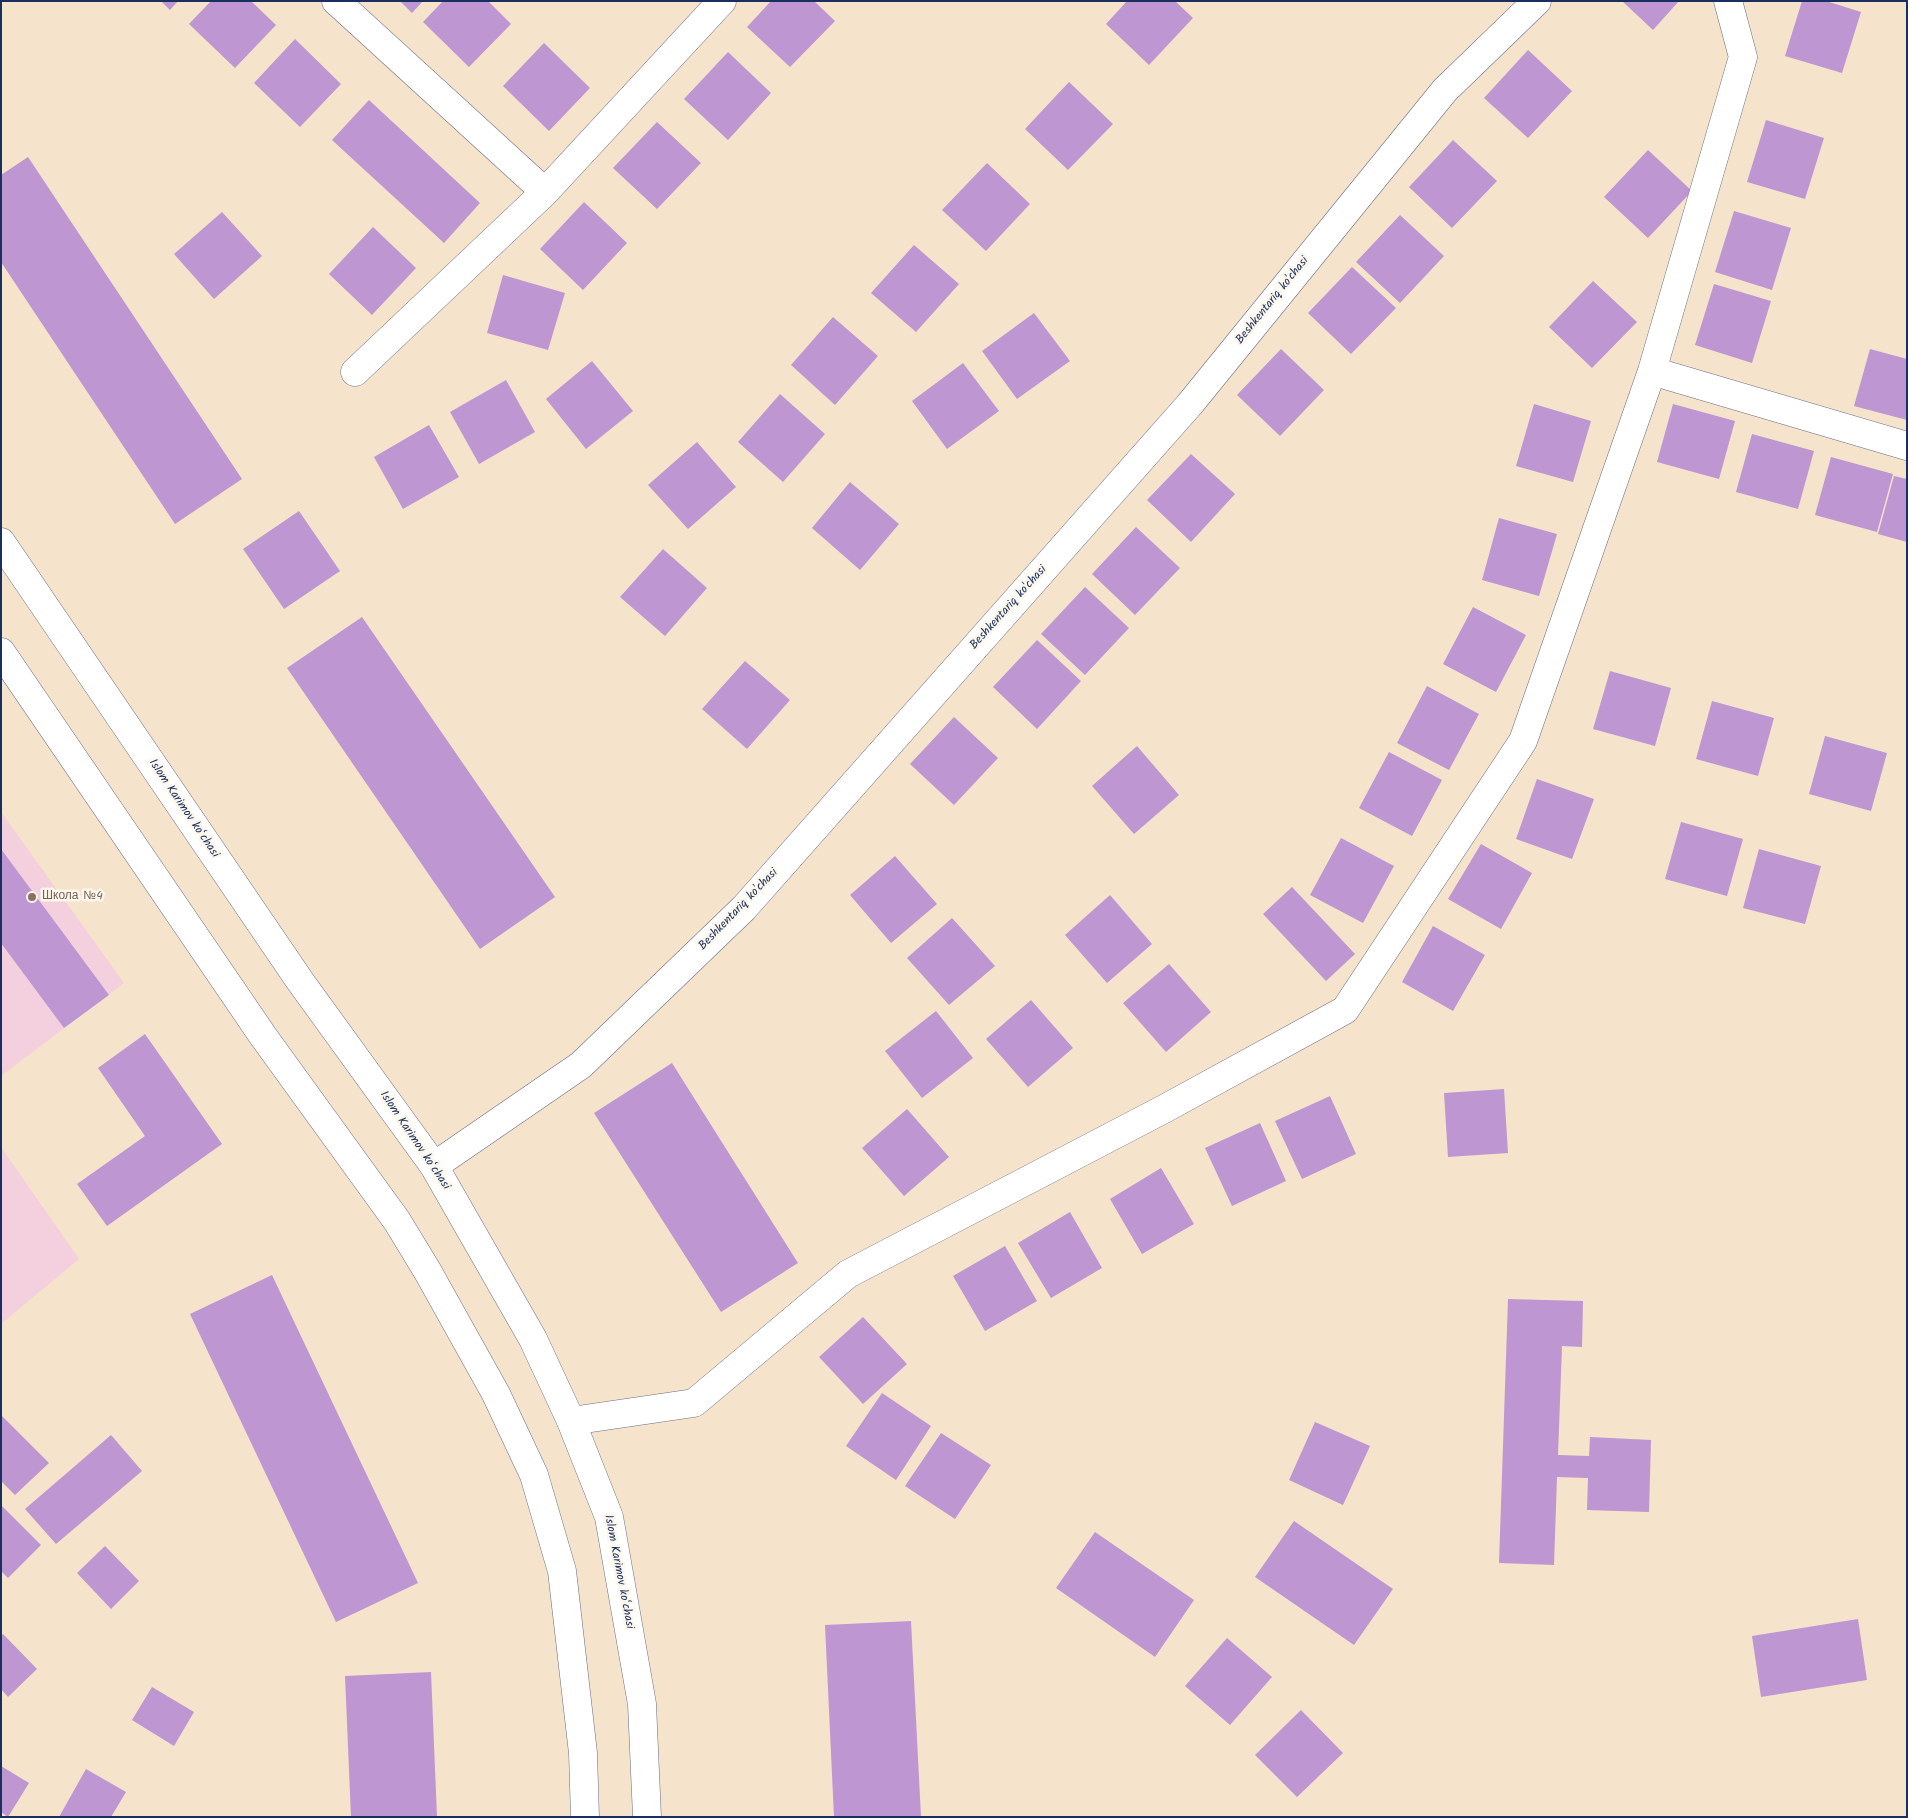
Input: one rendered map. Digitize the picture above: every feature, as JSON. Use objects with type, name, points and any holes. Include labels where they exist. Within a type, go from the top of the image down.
[{"type":"street","points":[[336,1],[545,192]]},
{"type":"street","points":[[355,372],[545,192],[722,1]]},
{"type":"street","name":"Beshkentariq ko'chasi","points":[[434,1166],[581,1064],[744,908],[1190,404],[1445,90],[1537,1]]},
{"type":"street","points":[[571,1421],[694,1403],[848,1274],[1164,1109],[1345,1010],[1524,741],[1652,371],[1744,58],[1728,1]]},
{"type":"street","points":[[1652,371],[1907,446]]},
{"type":"street","name":"Islom Karimov ko‘chasi","points":[[1,542],[300,981],[434,1166],[533,1339],[571,1421],[609,1517],[642,1704],[647,1817]]},
{"type":"street","points":[[1,652],[263,1036],[396,1221],[428,1272],[496,1394],[534,1475],[562,1571],[583,1753],[585,1817]]},
{"type":"shaded area","name":"Школа №4","points":[[1,812],[124,983],[1,1076]]},
{"type":"shaded area","points":[[1,1147],[79,1259],[1,1324]]},
{"type":"building","points":[[161,1],[178,1],[170,10]]},
{"type":"building","points":[[211,1],[251,1],[276,25],[235,68],[189,24]]},
{"type":"building","points":[[400,1],[423,1],[412,13]]},
{"type":"building","points":[[443,1],[488,1],[511,24],[469,67],[423,22]]},
{"type":"building","points":[[771,1],[814,1],[835,21],[790,67],[747,27]]},
{"type":"building","points":[[1127,1],[1175,1],[1193,18],[1149,65],[1106,24]]},
{"type":"building","points":[[1622,1],[1679,1],[1653,30]]},
{"type":"building","points":[[1802,1],[1826,1],[1861,12],[1842,73],[1785,56]]},
{"type":"building","points":[[295,39],[341,84],[300,127],[254,83]]},
{"type":"building","points":[[544,43],[590,88],[549,131],[503,86]]},
{"type":"building","points":[[1528,50],[1572,91],[1528,138],[1484,98]]},
{"type":"building","points":[[728,52],[771,93],[728,140],[684,99]]},
{"type":"building","points":[[1069,82],[1113,124],[1068,170],[1025,129]]},
{"type":"building","points":[[369,100],[480,203],[444,243],[332,140]]},
{"type":"building","points":[[1766,120],[1824,138],[1805,199],[1747,182]]},
{"type":"building","points":[[657,122],[701,163],[657,209],[613,168]]},
{"type":"building","points":[[1453,140],[1497,181],[1452,228],[1409,187]]},
{"type":"building","points":[[1648,150],[1692,191],[1648,238],[1604,197]]},
{"type":"building","points":[[28,157],[242,479],[175,524],[1,262],[1,175]]},
{"type":"building","points":[[987,163],[1030,204],[986,251],[942,210]]},
{"type":"building","points":[[584,202],[627,243],[583,290],[540,249]]},
{"type":"building","points":[[1734,211],[1791,228],[1772,290],[1715,272]]},
{"type":"building","points":[[222,212],[262,256],[214,299],[174,254]]},
{"type":"building","points":[[1400,215],[1444,256],[1400,303],[1356,262]]},
{"type":"building","points":[[373,227],[416,268],[372,315],[329,274]]},
{"type":"building","points":[[914,245],[959,284],[916,332],[871,293]]},
{"type":"building","points":[[1352,267],[1396,308],[1351,354],[1308,313]]},
{"type":"building","points":[[503,275],[565,293],[548,350],[487,333]]},
{"type":"building","points":[[1593,281],[1637,322],[1592,368],[1549,327]]},
{"type":"building","points":[[1714,284],[1771,301],[1752,363],[1695,345]]},
{"type":"building","points":[[1034,313],[1070,361],[1017,399],[982,351]]},
{"type":"building","points":[[833,317],[878,356],[835,405],[791,365]]},
{"type":"building","points":[[1281,349],[1324,390],[1280,436],[1237,395]]},
{"type":"building","points":[[1870,349],[1907,359],[1907,420],[1854,406]]},
{"type":"building","points":[[592,361],[633,411],[586,449],[546,399]]},
{"type":"building","points":[[963,363],[999,411],[947,449],[912,401]]},
{"type":"building","points":[[506,380],[535,432],[479,464],[450,412]]},
{"type":"building","points":[[780,394],[825,434],[783,482],[738,442]]},
{"type":"building","points":[[1534,404],[1591,421],[1573,482],[1516,466]]},
{"type":"building","points":[[1673,404],[1735,421],[1719,479],[1657,462]]},
{"type":"building","points":[[429,425],[459,477],[403,509],[374,457]]},
{"type":"building","points":[[1752,434],[1814,451],[1798,509],[1736,492]]},
{"type":"building","points":[[697,442],[736,487],[688,529],[648,485]]},
{"type":"building","points":[[1191,454],[1235,494],[1191,542],[1147,500]]},
{"type":"building","points":[[1831,457],[1893,474],[1877,532],[1815,515]]},
{"type":"building","points":[[1894,476],[1907,479],[1907,542],[1878,534]]},
{"type":"building","points":[[850,482],[899,524],[860,570],[812,528]]},
{"type":"building","points":[[299,511],[340,571],[284,609],[243,549]]},
{"type":"building","points":[[1499,518],[1557,534],[1539,596],[1482,580]]},
{"type":"building","points":[[1136,527],[1180,568],[1135,615],[1092,574]]},
{"type":"building","points":[[663,549],[707,588],[665,636],[620,597]]},
{"type":"building","points":[[1085,587],[1129,628],[1085,675],[1041,634]]},
{"type":"building","points":[[1473,607],[1526,635],[1496,692],[1443,664]]},
{"type":"building","points":[[362,617],[555,897],[480,949],[287,668]]},
{"type":"building","points":[[1037,640],[1081,681],[1037,729],[993,687]]},
{"type":"building","points":[[745,661],[790,700],[747,749],[702,709]]},
{"type":"building","points":[[1610,671],[1671,688],[1655,746],[1593,729]]},
{"type":"building","points":[[1427,686],[1479,714],[1449,770],[1397,743]]},
{"type":"building","points":[[1712,701],[1774,718],[1758,776],[1696,759]]},
{"type":"building","points":[[954,717],[998,758],[954,805],[910,764]]},
{"type":"building","points":[[1825,736],[1887,753],[1871,811],[1809,794]]},
{"type":"building","points":[[1137,746],[1179,795],[1134,834],[1092,786]]},
{"type":"building","points":[[1389,752],[1442,780],[1412,836],[1359,808]]},
{"type":"building","points":[[1537,779],[1594,799],[1572,859],[1516,839]]},
{"type":"building","points":[[1681,822],[1743,839],[1727,896],[1665,879]]},
{"type":"building","points":[[1341,838],[1394,866],[1363,923],[1310,895]]},
{"type":"building","points":[[1481,844],[1532,873],[1501,929],[1448,899]]},
{"type":"building","points":[[1,849],[109,995],[64,1028],[1,943]]},
{"type":"building","points":[[1759,849],[1821,866],[1805,924],[1743,908]]},
{"type":"building","points":[[895,856],[937,904],[891,943],[850,895]]},
{"type":"building","points":[[1292,887],[1355,954],[1326,981],[1263,914]]},
{"type":"building","points":[[1110,895],[1152,944],[1107,983],[1065,935]]},
{"type":"building","points":[[952,918],[995,966],[949,1005],[907,958]]},
{"type":"building","points":[[1433,926],[1485,955],[1453,1011],[1402,982]]},
{"type":"building","points":[[1169,964],[1211,1012],[1166,1052],[1123,1003]]},
{"type":"building","points":[[1031,1000],[1073,1048],[1028,1087],[986,1039]]},
{"type":"building","points":[[936,1011],[973,1058],[922,1098],[885,1051]]},
{"type":"building","points":[[145,1034],[222,1144],[107,1226],[77,1184],[145,1136],[98,1068]]},
{"type":"building","points":[[672,1063],[798,1263],[721,1312],[594,1113]]},
{"type":"building","points":[[1504,1089],[1508,1153],[1448,1157],[1444,1093]]},
{"type":"building","points":[[1330,1096],[1356,1154],[1302,1179],[1275,1121]]},
{"type":"building","points":[[907,1109],[949,1157],[904,1196],[862,1148]]},
{"type":"building","points":[[1260,1123],[1286,1181],[1232,1206],[1205,1148]]},
{"type":"building","points":[[1161,1168],[1194,1224],[1142,1254],[1110,1199]]},
{"type":"building","points":[[1070,1212],[1102,1268],[1051,1298],[1018,1243]]},
{"type":"building","points":[[1005,1246],[1037,1301],[985,1331],[953,1276]]},
{"type":"building","points":[[272,1275],[418,1583],[336,1622],[190,1314]]},
{"type":"building","points":[[1508,1299],[1583,1301],[1582,1347],[1562,1346],[1558,1455],[1589,1456],[1590,1437],[1651,1440],[1649,1512],[1587,1510],[1588,1478],[1557,1477],[1554,1565],[1499,1563]]},
{"type":"building","points":[[863,1317],[907,1364],[863,1404],[819,1357]]},
{"type":"building","points":[[882,1393],[931,1426],[896,1480],[846,1446]]},
{"type":"building","points":[[1,1415],[49,1463],[15,1495],[1,1481]]},
{"type":"building","points":[[1315,1422],[1370,1446],[1343,1505],[1289,1480]]},
{"type":"building","points":[[941,1433],[991,1465],[955,1519],[905,1486]]},
{"type":"building","points":[[111,1435],[142,1471],[56,1544],[25,1509]]},
{"type":"building","points":[[1,1505],[41,1545],[8,1578],[1,1571]]},
{"type":"building","points":[[1294,1521],[1393,1589],[1354,1645],[1255,1577]]},
{"type":"building","points":[[1095,1532],[1194,1600],[1155,1657],[1056,1588]]},
{"type":"building","points":[[105,1546],[139,1581],[111,1609],[77,1573]]},
{"type":"building","points":[[1858,1619],[1867,1680],[1761,1697],[1752,1636]]},
{"type":"building","points":[[911,1621],[921,1817],[834,1817],[825,1625]]},
{"type":"building","points":[[3,1634],[37,1669],[8,1697],[1,1689],[1,1636]]},
{"type":"building","points":[[1227,1638],[1272,1677],[1230,1725],[1185,1686]]},
{"type":"building","points":[[431,1672],[437,1817],[351,1817],[345,1676]]},
{"type":"building","points":[[152,1687],[194,1712],[174,1746],[132,1720]]},
{"type":"building","points":[[1301,1710],[1343,1753],[1297,1797],[1255,1755]]},
{"type":"building","points":[[1,1766],[29,1783],[8,1817],[1,1812]]},
{"type":"building","points":[[86,1769],[126,1792],[111,1817],[59,1817]]},
{"type":"place","name":"Школа №4","points":[[32,897]]}]
